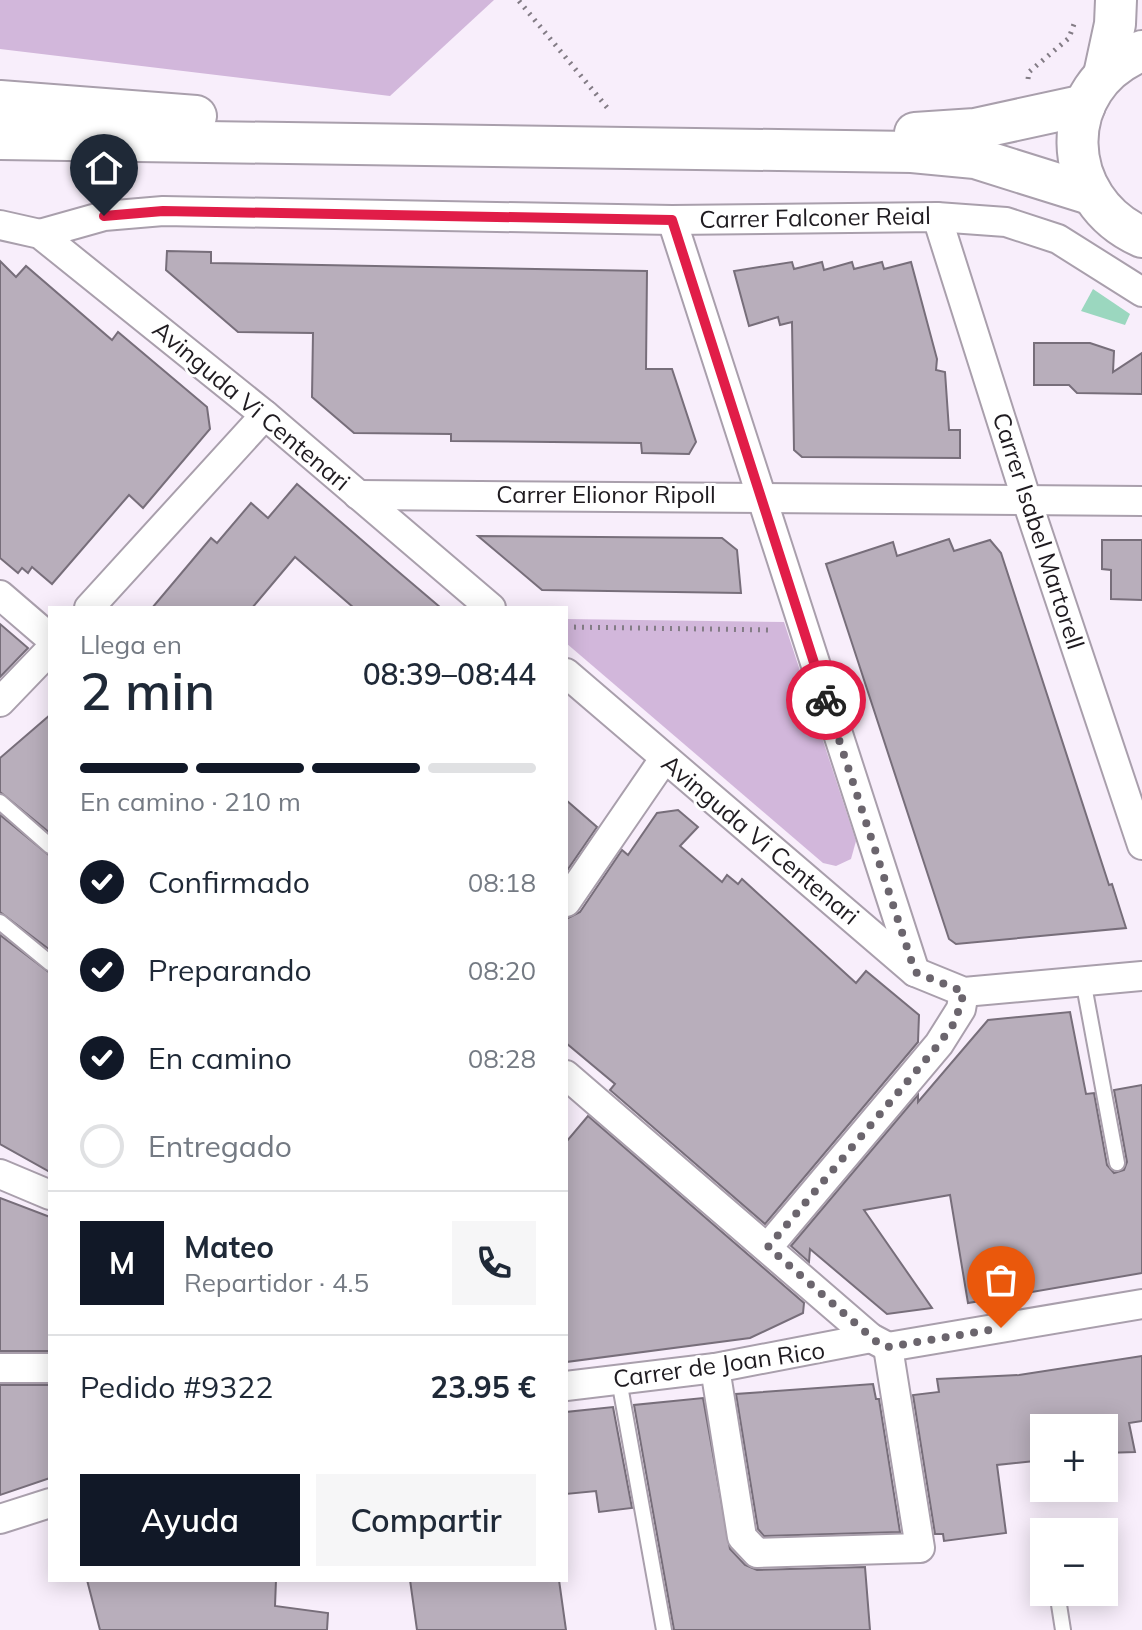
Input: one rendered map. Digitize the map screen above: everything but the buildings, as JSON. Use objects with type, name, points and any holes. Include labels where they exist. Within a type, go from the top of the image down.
[{"type":"main road","points":[[1116,0],[1115,24],[1077,150],[1090,194],[1111,220],[1141,238]]},
{"type":"main road","points":[[0,101],[164,115],[611,131],[918,133],[975,129],[1031,117],[1094,90],[1142,51]]},
{"type":"main road","points":[[0,139],[912,152],[975,158],[1090,194]]},
{"type":"street","name":"Carrer Falconer Reial","points":[[40,234],[104,216],[163,211],[672,220],[937,217],[1028,227],[1085,253],[1142,292]]},
{"type":"street","name":"Carrer Isabel Martorell","points":[[937,217],[1027,501],[1142,845]]},
{"type":"street","points":[[672,220],[915,972]]},
{"type":"street","name":"Avinguda Vi Centenari","points":[[0,225],[40,234],[265,415],[489,606]]},
{"type":"street","points":[[91,606],[265,415]]},
{"type":"street","name":"Carrer Elionor Ripoll","points":[[358,495],[1142,501]]},
{"type":"street","points":[[0,595],[48,636]]},
{"type":"street","points":[[0,702],[48,652]]},
{"type":"street","name":"Avinguda Vi Centenari","points":[[568,675],[915,972],[964,992]]},
{"type":"street","points":[[568,899],[664,759]]},
{"type":"street","points":[[768,1247],[939,1044],[955,1022],[964,992],[1142,976]]},
{"type":"street","points":[[568,1077],[879,1342],[920,1548],[757,1553],[748,1547],[742,1537],[715,1368]]},
{"type":"street","points":[[0,1174],[48,1194]]},
{"type":"street","name":"Carrer de Joan Rico","points":[[568,1386],[715,1368],[1142,1304]]},
{"type":"street","points":[[0,1368],[48,1368]]},
{"type":"street","points":[[0,1519],[48,1504]]},
{"type":"lane","points":[[0,802],[48,844]]},
{"type":"lane","points":[[0,922],[48,961]]},
{"type":"lane","points":[[1083,980],[1117,1163]]},
{"type":"lane","points":[[619,1380],[664,1630]]},
{"type":"lane","points":[[1059,1606],[1063,1630]]},
{"type":"path","points":[[519,1],[607,105],[611,131]]},
{"type":"path","points":[[1031,117],[1027,85],[1029,72],[1069,38],[1077,18]]},
{"type":"path","points":[[568,627],[804,631]]},
{"type":"shaded area","points":[[0,0],[494,0],[390,96],[0,49]]},
{"type":"shaded area","points":[[1093,289],[1130,314],[1125,325],[1081,311]]},
{"type":"shaded area","points":[[568,619],[784,622],[856,841],[851,859],[836,866],[823,863],[568,645]]},
{"type":"way so far","points":[[826,700],[915,972],[964,992],[955,1022],[939,1044],[768,1247],[879,1344],[888,1347],[1001,1328]]},
{"type":"route","points":[[104,216],[163,211],[672,220],[826,700]]}]
